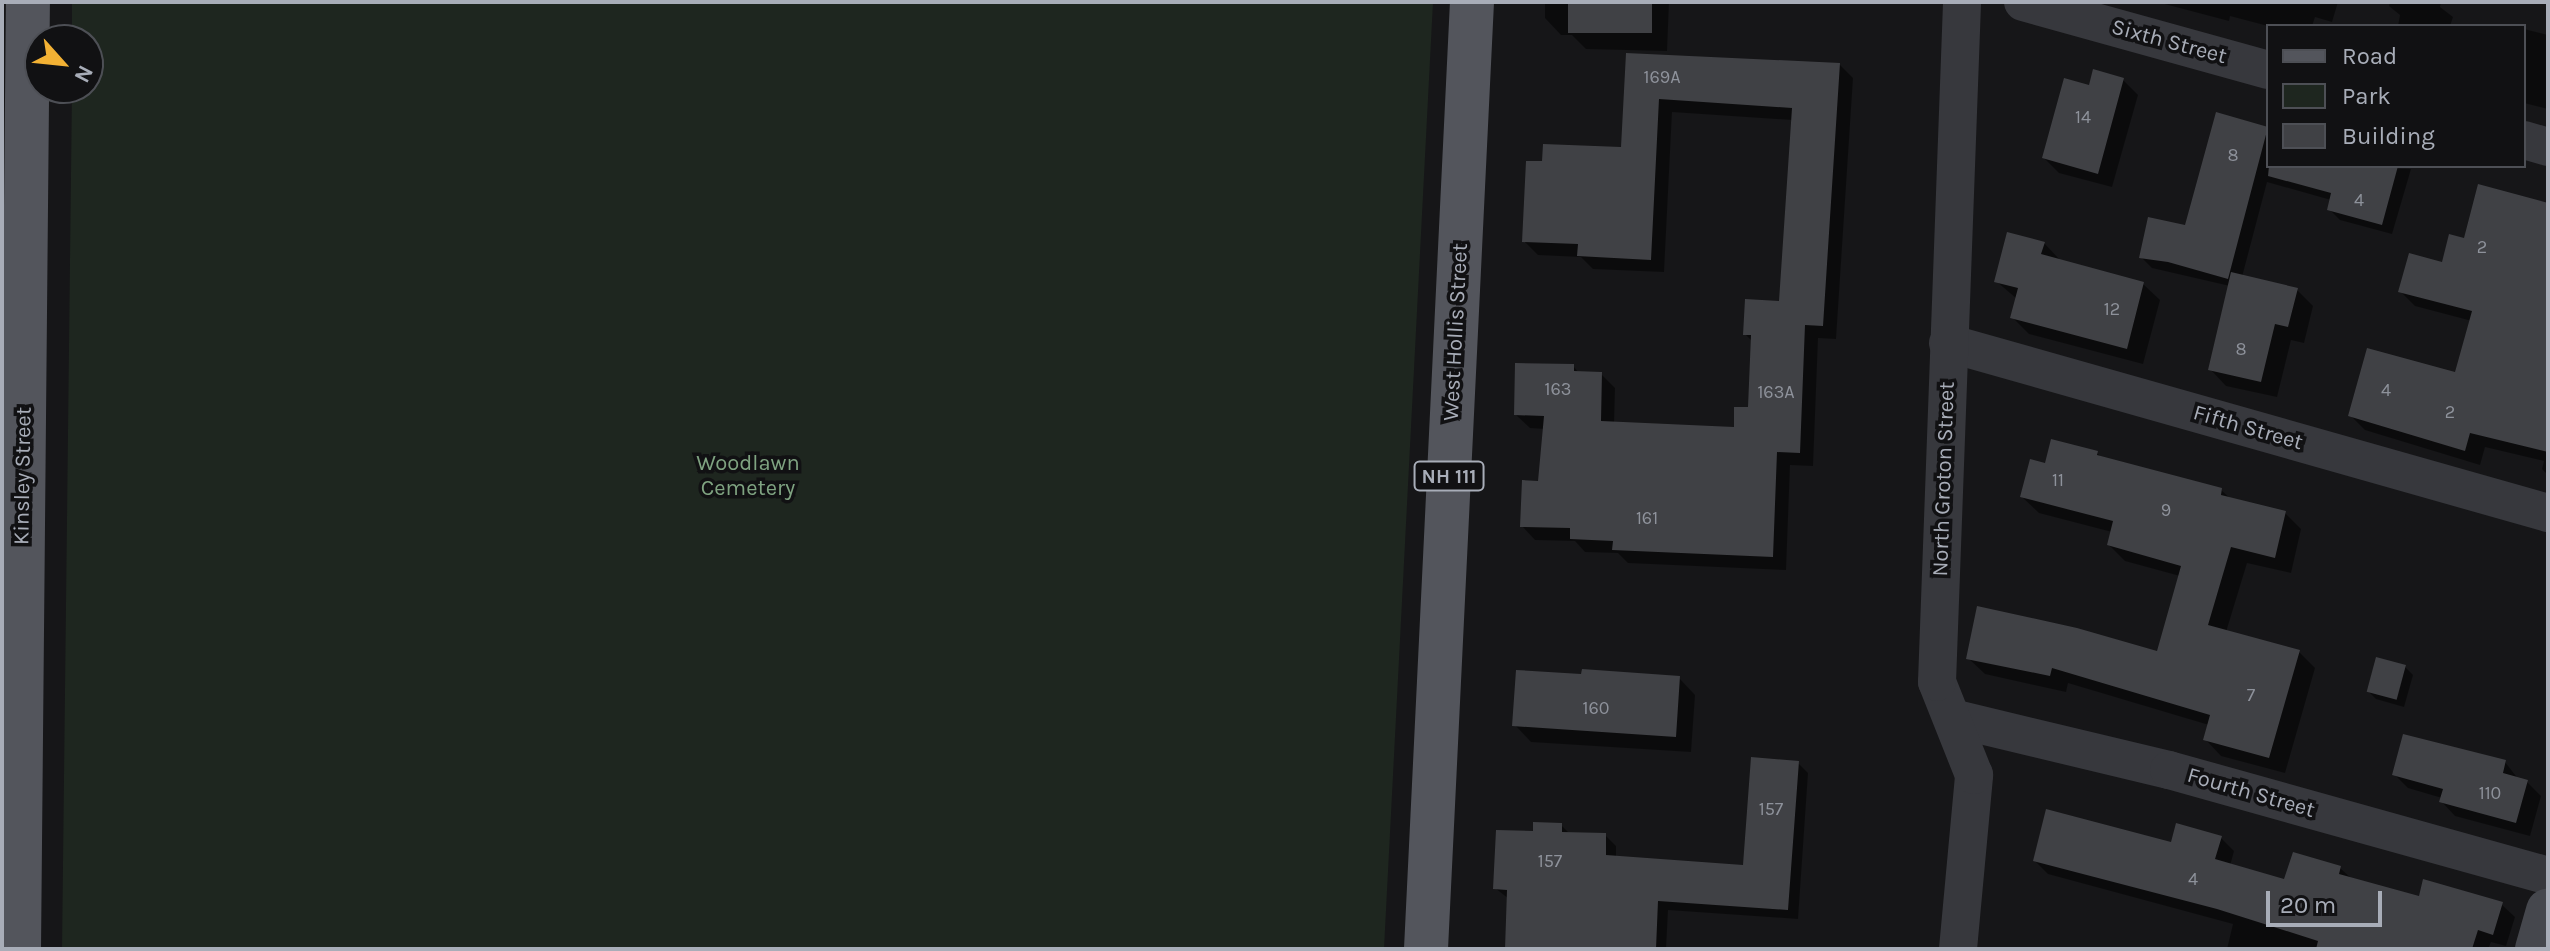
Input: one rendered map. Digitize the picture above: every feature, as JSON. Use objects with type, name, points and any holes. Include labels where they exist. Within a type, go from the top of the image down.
[{"type":"main road","name":"Kinsley Street","points":[[19,949],[28,2]]},
{"type":"main road","name":"West Hollis Street","points":[[1426,949],[1472,2]]},
{"type":"street","name":"North Groton Street","points":[[1958,949],[1974,775],[1937,682],[1962,2]]},
{"type":"street","name":"Sixth Street","points":[[2023,2],[2266,69]]},
{"type":"street","points":[[2526,141],[2548,147]]},
{"type":"street","name":"Fifth Street","points":[[1948,343],[2548,513]]},
{"type":"street","name":"Fourth Street","points":[[1952,718],[2169,770],[2548,876]]},
{"type":"street","points":[[2537,949],[2548,911]]},
{"type":"green space","name":"Woodlawn Cemetery","points":[[72,2],[1433,2],[1384,949],[62,949],[72,104],[104,104],[104,24],[72,24]]},
{"type":"building","points":[[1568,2],[1652,2],[1652,33],[1568,33]]},
{"type":"building","points":[[1626,53],[1840,63],[1823,326],[1805,325],[1800,453],[1777,452],[1773,557],[1612,550],[1613,541],[1570,539],[1570,528],[1520,527],[1522,480],[1538,481],[1544,416],[1514,415],[1515,363],[1574,364],[1574,371],[1602,372],[1601,421],[1734,427],[1734,407],[1748,407],[1751,335],[1743,335],[1745,299],[1779,301],[1792,108],[1659,99],[1651,260],[1577,256],[1578,244],[1522,242],[1526,161],[1542,161],[1543,144],[1621,147]]},
{"type":"building","points":[[2093,69],[2124,78],[2098,174],[2042,158],[2064,78],[2089,85]]},
{"type":"building","points":[[2216,112],[2266,126],[2228,279],[2168,262],[2139,258],[2148,217],[2185,225]]},
{"type":"building","points":[[2269,168],[2397,168],[2382,225],[2327,210],[2331,193],[2268,176]]},
{"type":"building","points":[[2478,184],[2548,203],[2548,452],[2470,433],[2465,451],[2348,416],[2367,348],[2455,372],[2472,311],[2398,292],[2409,253],[2442,262],[2449,234],[2464,238]]},
{"type":"building","points":[[2007,232],[2045,242],[2041,254],[2144,282],[2127,349],[2010,318],[2018,288],[1994,282]]},
{"type":"building","points":[[2231,272],[2298,288],[2288,327],[2275,324],[2261,382],[2208,370]]},
{"type":"building","points":[[2051,439],[2098,451],[2097,455],[2222,488],[2221,495],[2286,511],[2275,558],[2231,547],[2208,625],[2300,650],[2269,758],[2203,740],[2210,715],[2052,668],[2050,676],[1966,659],[1977,606],[2077,628],[2157,651],[2181,566],[2107,545],[2113,521],[2020,497],[2030,459],[2045,463]]},
{"type":"building","points":[[2376,657],[2406,665],[2397,700],[2367,692]]},
{"type":"building","points":[[1582,669],[1680,676],[1676,737],[1512,726],[1516,670],[1581,674]]},
{"type":"building","points":[[2403,734],[2506,760],[2503,773],[2528,780],[2516,823],[2439,802],[2443,789],[2392,775]]},
{"type":"building","points":[[1751,757],[1799,761],[1788,910],[1658,901],[1656,949],[1505,949],[1507,890],[1493,889],[1496,830],[1533,831],[1533,822],[1562,823],[1562,832],[1606,833],[1606,855],[1743,865]]},
{"type":"building","points":[[2046,809],[2171,842],[2176,823],[2222,836],[2215,859],[2284,879],[2293,852],[2341,866],[2339,874],[2419,896],[2423,879],[2503,902],[2493,935],[2478,930],[2472,949],[2316,949],[2318,941],[2217,909],[2033,861]]}]
